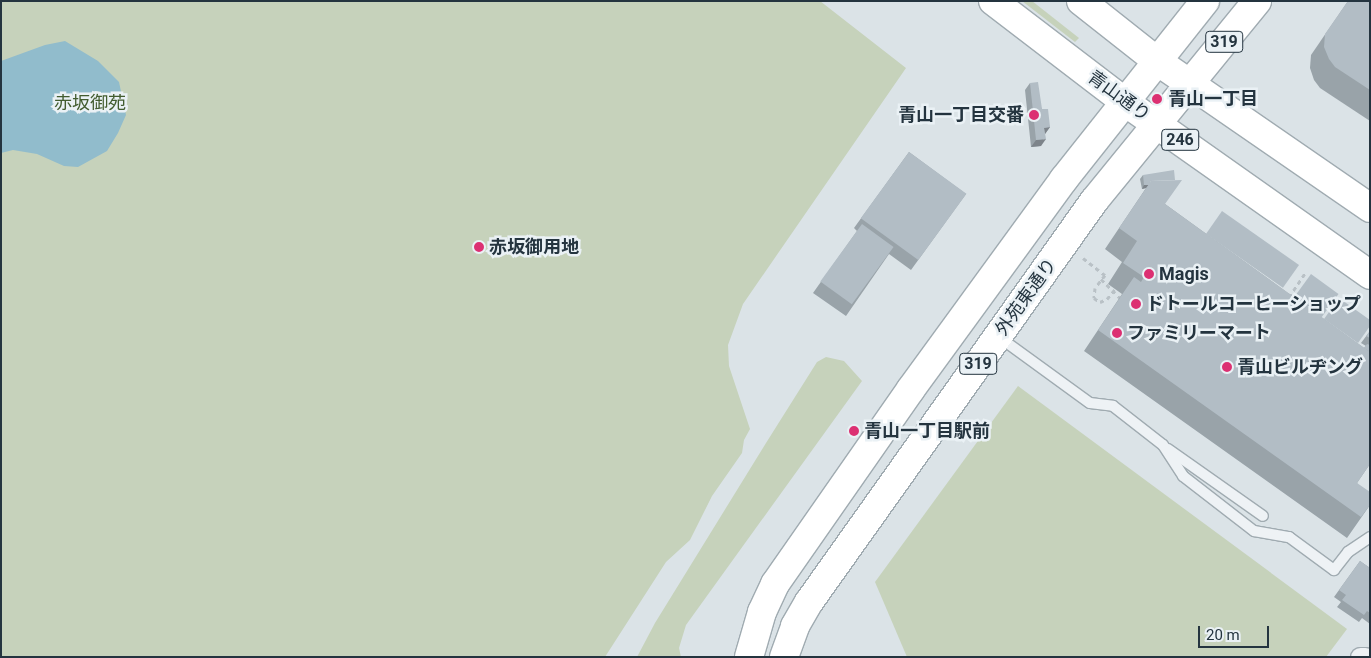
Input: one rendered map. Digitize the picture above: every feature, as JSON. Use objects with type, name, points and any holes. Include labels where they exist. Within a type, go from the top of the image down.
[{"type":"main road","name":"青山通り","points":[[993,1],[1125,102],[1370,275]]},
{"type":"main road","points":[[1081,1],[1157,61],[1369,205]]},
{"type":"main road","name":"319","points":[[749,657],[762,612],[774,584],[1064,179],[1205,1]]},
{"type":"main road","name":"外苑東通り","points":[[784,657],[795,626],[808,602],[1094,201],[1257,1]]},
{"type":"street","points":[[1360,657],[1366,657]]},
{"type":"lane","points":[[998,336],[1090,403],[1113,406],[1163,446],[1263,516]]},
{"type":"lane","points":[[1163,446],[1182,476],[1254,531],[1289,537],[1334,570],[1348,552],[1370,537]]},
{"type":"path","points":[[1083,258],[1105,275],[1095,288],[1094,298],[1100,302],[1107,299],[1120,282]]},
{"type":"path","points":[[1285,302],[1304,273]]},
{"type":"path","points":[[1101,280],[1112,293],[1126,303]]},
{"type":"path","points":[[1108,298],[1112,293]]},
{"type":"green space","name":"赤坂御用地","points":[[1,1],[820,1],[906,68],[743,304],[728,345],[729,366],[750,429],[744,440],[742,453],[712,496],[690,540],[666,562],[605,657],[1,657]]},
{"type":"green space","points":[[1022,1],[1032,1],[1079,38],[1075,42]]},
{"type":"green space","points":[[826,357],[844,361],[862,381],[686,625],[679,648],[681,657],[637,657],[655,623],[817,362]]},
{"type":"green space","points":[[1018,386],[1347,629],[1326,657],[907,657],[875,582]]},
{"type":"water","points":[[65,41],[98,61],[119,82],[126,115],[118,133],[107,151],[78,167],[64,166],[37,154],[13,150],[1,153],[1,61],[45,45]]},
{"type":"building","points":[[1348,1],[1370,1],[1370,90],[1335,67],[1324,47],[1325,34]]},
{"type":"building","points":[[1038,82],[1042,109],[1048,109],[1050,127],[1044,128],[1046,139],[1036,140],[1030,83]]},
{"type":"building","points":[[909,152],[966,194],[918,260],[861,218]]},
{"type":"building","points":[[1174,170],[1175,180],[1151,181],[1149,185],[1144,185],[1143,175]]},
{"type":"building","name":"青山ビルヂング","points":[[1182,180],[1165,204],[1370,352],[1370,464],[1357,483],[1370,492],[1370,505],[1361,517],[1098,330],[1134,277],[1141,282],[1144,277],[1123,263],[1137,241],[1119,228],[1151,181]]},
{"type":"building","points":[[1222,211],[1299,265],[1283,288],[1206,234]]},
{"type":"building","points":[[862,224],[894,247],[852,304],[820,281]]},
{"type":"building","points":[[1311,274],[1339,294],[1321,317],[1294,297]]},
{"type":"building","points":[[1339,298],[1370,320],[1370,326],[1358,343],[1324,319]]},
{"type":"building","points":[[1367,344],[1370,345],[1370,352],[1364,348]]},
{"type":"building","points":[[1360,561],[1370,568],[1370,613],[1367,611],[1364,615],[1342,600],[1346,595],[1339,590]]},
{"type":"place","name":"青山一丁目","points":[[1157,99]]},
{"type":"place","name":"青山一丁目交番","points":[[1034,115]]},
{"type":"place","name":"赤坂御用地","points":[[479,247]]},
{"type":"place","name":"Magis","points":[[1149,274]]},
{"type":"place","name":"ドトールコーヒーショップ","points":[[1136,304]]},
{"type":"place","name":"ファミリーマート","points":[[1117,333]]},
{"type":"place","name":"青山ビルヂング","points":[[1227,367]]},
{"type":"place","name":"青山一丁目駅前","points":[[854,431]]},
{"type":"park label","name":"赤坂御苑","points":[[90,103]]}]
